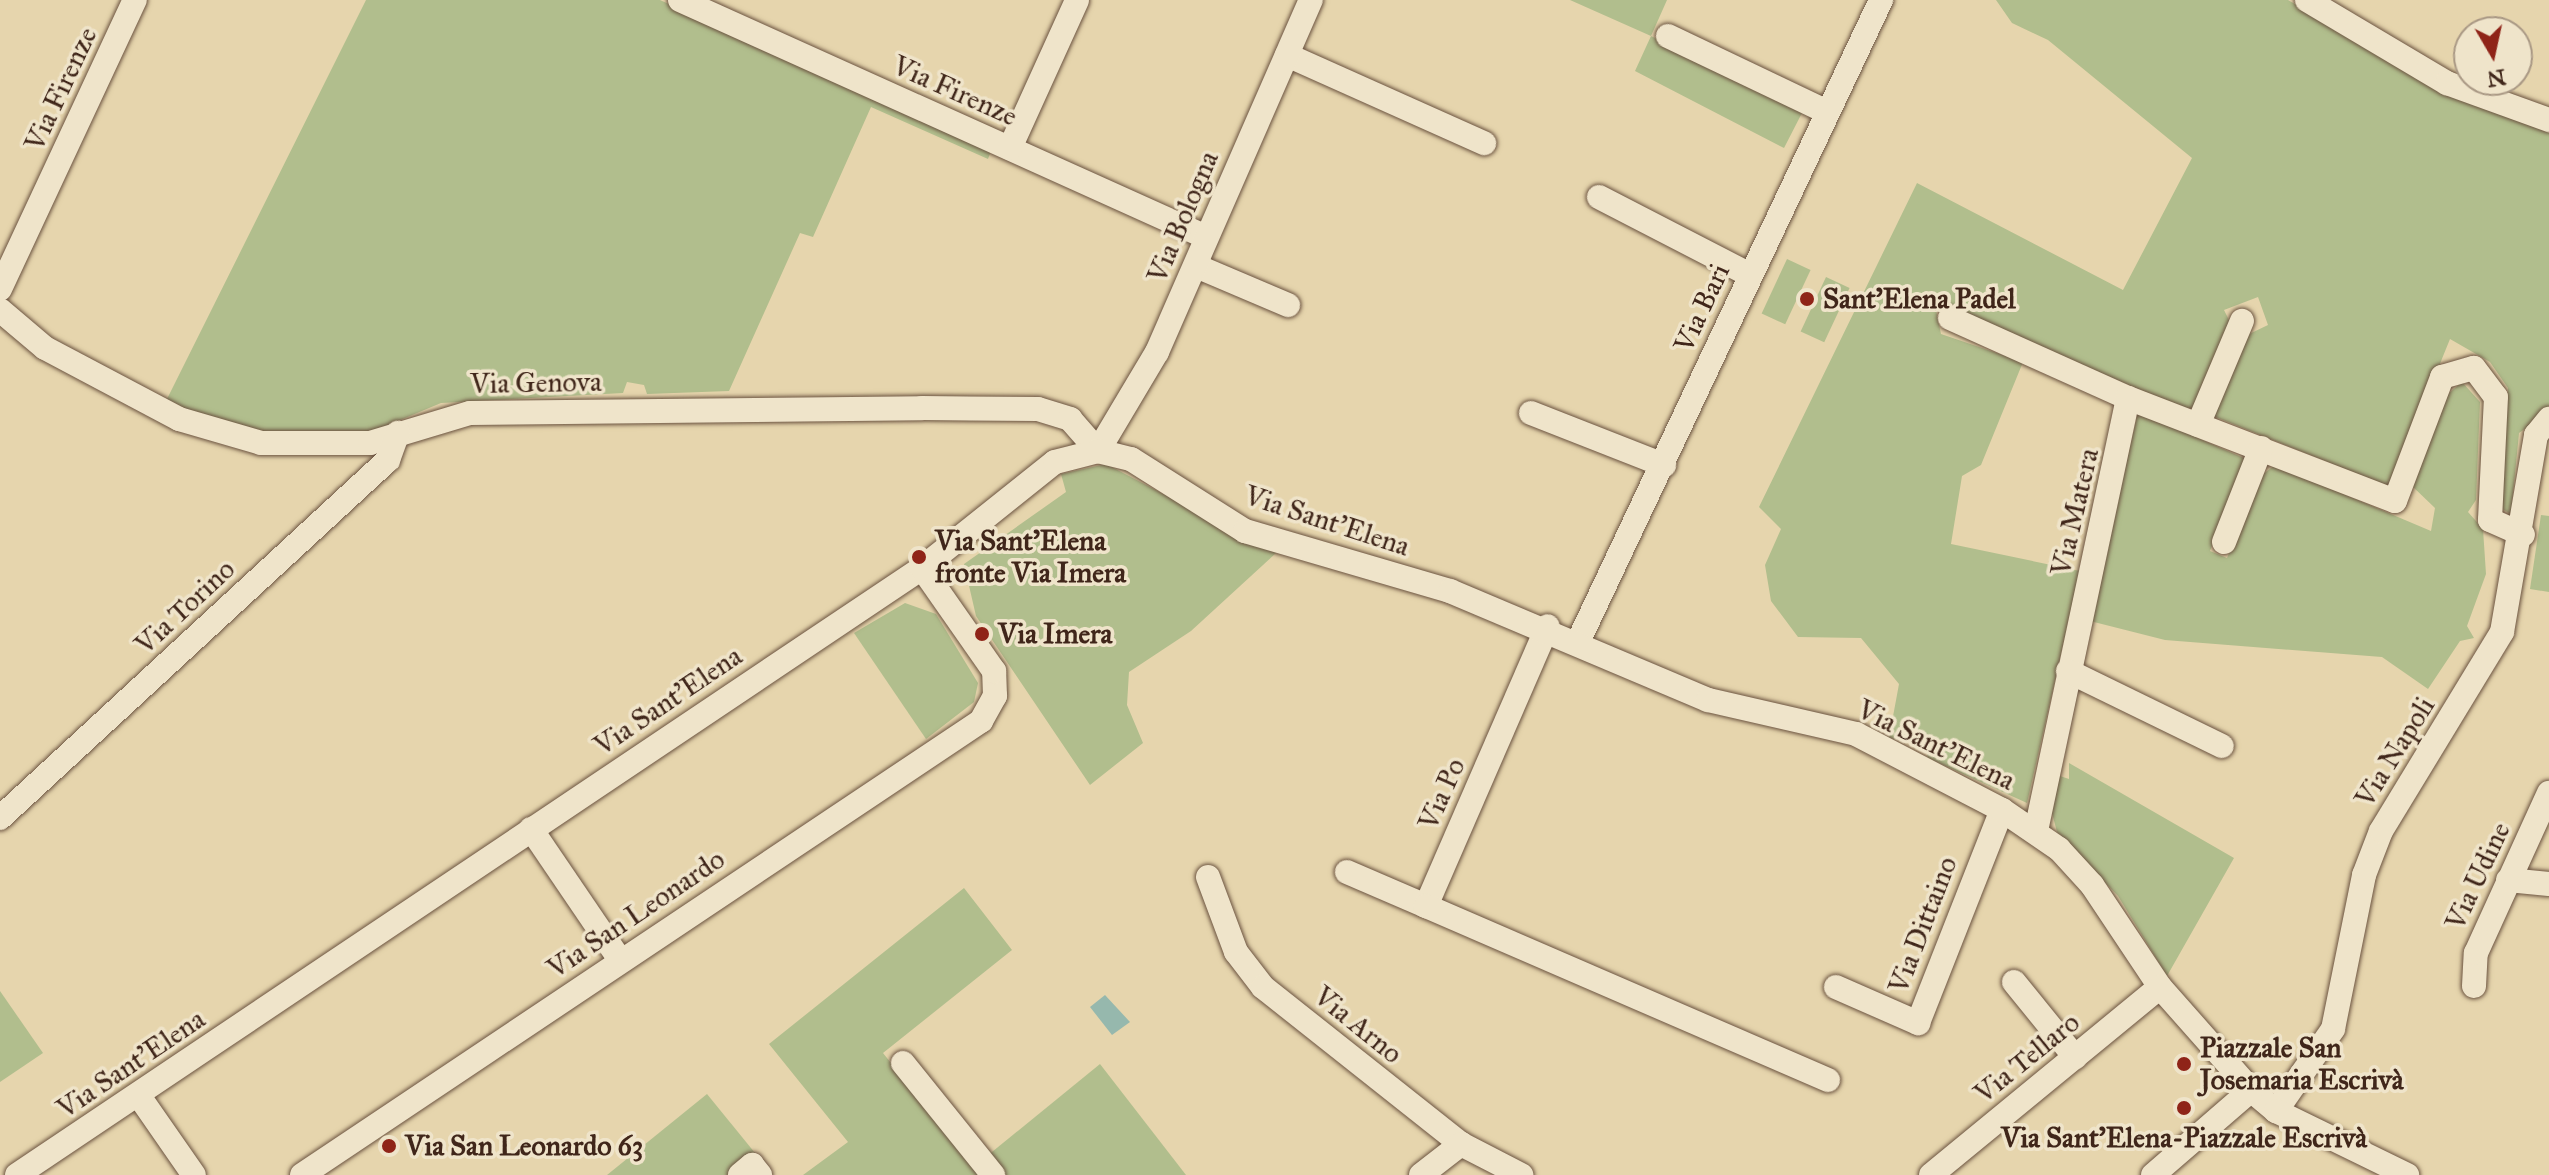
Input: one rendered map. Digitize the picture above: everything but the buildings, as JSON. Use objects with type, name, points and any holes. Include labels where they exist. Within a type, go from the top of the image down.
[{"type":"street","name":"Via Firenze","points":[[0,289],[135,0]]},
{"type":"street","name":"Via Firenze","points":[[680,0],[1206,237]]},
{"type":"street","points":[[1010,148],[1077,0]]},
{"type":"street","name":"Via Bologna","points":[[1098,451],[1196,266],[1311,0]]},
{"type":"street","name":"Via Bari","points":[[1578,642],[1664,465],[1825,111],[1881,0]]},
{"type":"street","points":[[2307,0],[2447,83],[2549,120]]},
{"type":"street","points":[[1668,36],[1825,111]]},
{"type":"street","points":[[1287,55],[1484,143]]},
{"type":"street","points":[[1599,197],[1750,275]]},
{"type":"street","points":[[1196,266],[1288,305]]},
{"type":"street","name":"Via Genova","points":[[0,310],[45,348],[201,429],[323,447],[398,433],[470,413],[1038,409],[1070,419],[1098,451]]},
{"type":"street","points":[[1950,318],[2128,398],[2395,501],[2442,377],[2474,368],[2496,397],[2490,520],[2523,535]]},
{"type":"street","points":[[2198,425],[2242,321]]},
{"type":"street","name":"Via Matera","points":[[2036,831],[2128,398]]},
{"type":"street","points":[[1531,413],[1664,465]]},
{"type":"street","name":"Via Napoli","points":[[2276,1111],[2323,1052],[2375,846],[2502,632],[2523,535],[2536,435],[2549,419]]},
{"type":"street","name":"Via Torino","points":[[0,818],[388,460],[398,433]]},
{"type":"street","points":[[2224,542],[2261,448]]},
{"type":"street","name":"Via Sant'Elena","points":[[17,1175],[922,568],[1055,462],[1098,451],[1131,459],[1245,531],[1548,626],[1708,700],[1856,734],[2002,810],[2036,831],[2092,885],[2160,987],[2251,1090],[2276,1111],[2383,1169],[2407,1175]]},
{"type":"street","name":"Via San Leonardo","points":[[302,1175],[981,721],[995,696],[994,671],[922,568]]},
{"type":"street","name":"Via Po","points":[[1426,906],[1548,626]]},
{"type":"street","points":[[2068,671],[2222,746]]},
{"type":"street","name":"Via Udine","points":[[2474,986],[2476,953],[2549,793]]},
{"type":"street","name":"Via Dittaino","points":[[1836,987],[1918,1023],[2002,810]]},
{"type":"street","points":[[531,829],[620,960]]},
{"type":"street","points":[[1347,872],[1828,1080]]},
{"type":"street","name":"Via Arno","points":[[1208,877],[1236,952],[1263,987],[1461,1144],[1521,1175]]},
{"type":"street","points":[[2508,880],[2549,884]]},
{"type":"street","points":[[2014,982],[2075,1057]]},
{"type":"street","name":"Via Tellaro","points":[[1931,1175],[2160,987]]},
{"type":"street","points":[[903,1063],[993,1175]]},
{"type":"street","points":[[2153,1175],[2251,1090]]},
{"type":"street","points":[[139,1096],[194,1175]]},
{"type":"street","points":[[1421,1175],[1461,1144]]},
{"type":"street","points":[[740,1175],[752,1165],[760,1175]]},
{"type":"green space","points":[[366,0],[660,0],[991,151],[988,159],[871,107],[813,237],[800,233],[729,391],[647,394],[644,385],[627,382],[623,393],[441,403],[362,436],[283,436],[204,418],[167,399]]},
{"type":"green space","points":[[1570,0],[1667,0],[1651,36]]},
{"type":"green space","points":[[1996,0],[2288,0],[2454,97],[2549,133],[2549,412],[2519,433],[2511,514],[2499,507],[2508,388],[2490,362],[2450,339],[2390,487],[2213,416],[2245,336],[2268,325],[2258,297],[2224,310],[2230,322],[2197,407],[2185,409],[1948,308],[1936,310],[1941,334],[2023,362],[1981,465],[1962,476],[1951,544],[2080,571],[2027,803],[1928,758],[1924,744],[1889,738],[1899,684],[1861,638],[1798,637],[1771,601],[1765,565],[1781,529],[1759,507],[1917,183],[2123,290],[2192,158],[2048,40],[2012,23]]},
{"type":"green space","points":[[1651,36],[1803,111],[1784,148],[1635,71]]},
{"type":"green space","points":[[1787,259],[1811,270],[1785,324],[1762,313]]},
{"type":"green space","points":[[1826,277],[1850,288],[1824,342],[1801,331]]},
{"type":"green space","points":[[2462,382],[2480,402],[2476,500],[2468,512],[2483,529],[2486,574],[2467,626],[2474,638],[2460,641],[2428,689],[2382,657],[2165,640],[2090,621],[2138,412],[2246,459],[2210,551],[2227,558],[2262,475],[2275,465],[2431,531],[2435,508],[2411,485],[2448,394]]},
{"type":"green space","points":[[1106,464],[1276,553],[1191,631],[1129,672],[1127,705],[1143,743],[1090,785],[976,616],[964,564],[1066,492],[1061,474]]},
{"type":"green space","points":[[2541,515],[2549,516],[2549,592],[2530,589]]},
{"type":"green space","points":[[905,603],[936,614],[978,683],[974,702],[926,739],[854,633]]},
{"type":"green space","points":[[2069,763],[2234,858],[2167,976],[2118,896],[2057,832],[2050,805],[2057,775],[2069,779]]},
{"type":"green space","points":[[964,888],[1012,950],[883,1053],[980,1175],[803,1175],[848,1142],[769,1044]]},
{"type":"green space","points":[[0,991],[43,1053],[0,1082]]},
{"type":"green space","points":[[1100,1064],[1186,1175],[1002,1175],[987,1156]]},
{"type":"green space","points":[[707,1094],[755,1153],[727,1175],[607,1175]]},
{"type":"water","points":[[1105,995],[1130,1022],[1112,1035],[1090,1007]]},
{"type":"place","name":"Sant'Elena Padel","points":[[1807,299]]},
{"type":"place","name":"Via Sant'Elena fronte Via Imera","points":[[919,557]]},
{"type":"place","name":"Via Imera","points":[[982,634]]},
{"type":"place","name":"Piazzale San Josemaria Escrivà","points":[[2184,1064]]},
{"type":"place","name":"Via Sant'Elena-Piazzale Escrivà","points":[[2184,1108]]},
{"type":"place","name":"Via San Leonardo 63","points":[[389,1146]]}]
